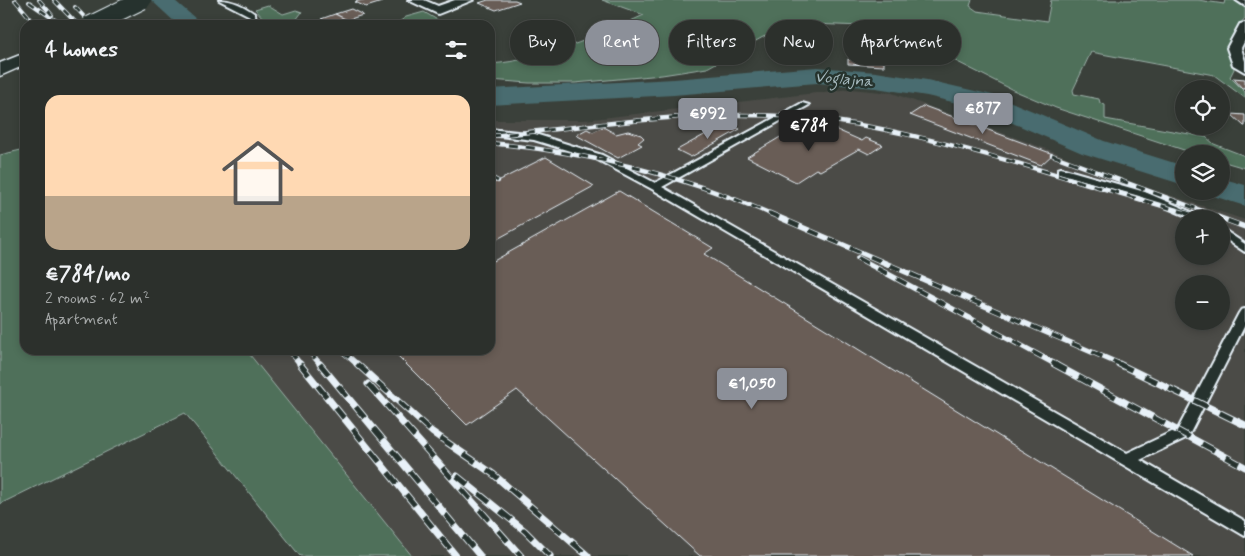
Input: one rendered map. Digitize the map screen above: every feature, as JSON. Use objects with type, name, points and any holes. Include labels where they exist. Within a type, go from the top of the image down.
[{"type":"street","points":[[101,20],[142,0]]},
{"type":"street","points":[[414,0],[438,10],[467,0]]},
{"type":"street","points":[[1245,26],[1234,48],[1238,62],[1245,68]]},
{"type":"street","points":[[0,70],[20,60]]},
{"type":"lane","points":[[222,0],[240,7],[253,15],[254,20]]},
{"type":"lane","points":[[655,187],[805,105]]},
{"type":"lane","points":[[495,133],[534,137],[599,157],[655,187],[1245,529]]},
{"type":"lane","points":[[1061,171],[1142,194],[1181,210]]},
{"type":"lane","points":[[1230,238],[1245,250]]},
{"type":"lane","points":[[1126,460],[1183,433],[1245,313]]},
{"type":"shaded area","points":[[850,89],[892,93],[1055,152],[1099,172],[1175,197],[1175,200],[1184,200],[1215,210],[1175,210],[1175,265],[1230,265],[1230,215],[1245,220],[1245,556],[412,556],[250,355],[495,355],[495,120],[585,120]]},
{"type":"green space","points":[[602,0],[972,0],[970,6],[977,11],[1047,21],[1051,0],[1198,0],[1224,4],[1225,0],[1239,0],[1245,6],[1245,18],[1236,29],[1230,43],[1234,69],[1230,77],[1245,92],[1245,98],[1230,87],[1230,80],[1221,80],[1214,75],[1091,52],[1073,90],[1074,94],[1099,99],[1100,103],[1105,105],[1105,119],[1175,131],[1175,135],[1206,137],[1217,145],[1175,145],[1175,147],[1056,108],[1013,90],[961,64],[961,20],[843,20],[843,25],[833,25],[833,20],[765,20],[765,36],[755,41],[755,20],[669,20],[669,65],[712,65],[707,68],[662,75],[575,83],[529,83],[495,80],[495,64],[510,62],[510,65],[575,65],[575,44],[585,40],[585,65],[659,65],[659,20],[632,20],[644,15]]},
{"type":"green space","points":[[268,5],[283,14],[296,10],[302,12],[296,20],[262,20],[263,18],[255,9]]},
{"type":"green space","points":[[424,12],[438,20],[402,20]]},
{"type":"green space","points":[[20,150],[20,355],[250,355],[412,556],[300,556],[185,413],[0,504],[0,155]]},
{"type":"green space","points":[[1230,150],[1245,156],[1245,168],[1230,164]]},
{"type":"building","points":[[378,0],[382,2],[366,7],[355,2]]},
{"type":"building","points":[[488,0],[515,0],[520,2],[496,10],[479,3]]},
{"type":"building","points":[[351,9],[363,15],[347,20],[335,14]]},
{"type":"building","points":[[335,14],[347,20],[323,20],[321,19]]},
{"type":"building","points":[[1233,78],[1245,79],[1245,88],[1242,88]]},
{"type":"building","points":[[924,106],[1053,154],[1041,165],[910,115]]},
{"type":"building","points":[[1231,114],[1245,115],[1245,126],[1244,126]]},
{"type":"building","points":[[726,123],[740,129],[691,157],[677,150]]},
{"type":"building","points":[[828,126],[862,141],[866,138],[883,145],[869,154],[859,149],[820,171],[816,169],[796,182],[747,157],[792,130],[809,138]]},
{"type":"building","points":[[603,127],[616,134],[628,131],[641,135],[644,138],[638,143],[642,145],[618,158],[576,135],[587,129],[593,132]]},
{"type":"building","points":[[546,157],[594,186],[495,240],[495,182]]},
{"type":"building","points":[[619,191],[713,248],[704,254],[1193,556],[700,556],[517,390],[467,425],[397,355],[495,355],[495,260]]},
{"type":"waterway","name":"Voglajna","points":[[161,0],[186,20]]},
{"type":"waterway","name":"Voglajna","points":[[495,97],[674,87],[817,75],[876,80],[927,88],[987,102],[1093,147],[1175,173]]},
{"type":"waterway","name":"Voglajna","points":[[1230,191],[1245,196]]},
{"type":"railway","points":[[15,0],[32,20]]},
{"type":"railway","points":[[39,0],[52,15]]},
{"type":"railway","points":[[54,0],[73,20]]},
{"type":"railway","points":[[29,2],[55,20]]},
{"type":"railway","points":[[75,7],[87,20]]},
{"type":"railway","points":[[495,135],[635,121],[707,116],[744,115],[811,118],[843,122],[935,141],[1176,210]]},
{"type":"railway","points":[[495,144],[599,159],[634,167],[702,187],[771,214]]},
{"type":"railway","points":[[1052,155],[1200,210]]},
{"type":"railway","points":[[769,213],[1122,365]]},
{"type":"railway","points":[[1230,221],[1245,227]]},
{"type":"railway","points":[[858,258],[1057,365]]},
{"type":"railway","points":[[293,355],[301,365]]},
{"type":"railway","points":[[312,355],[321,365]]},
{"type":"railway","points":[[347,355],[358,365]]},
{"type":"railway","points":[[300,364],[456,556]]},
{"type":"railway","points":[[320,364],[480,556]]},
{"type":"railway","points":[[357,364],[432,432],[493,474],[588,556]]},
{"type":"railway","points":[[1054,364],[1245,467]]},
{"type":"railway","points":[[1119,364],[1245,425]]},
{"type":"railway","points":[[368,384],[521,556]]},
{"type":"railway","points":[[457,476],[525,531],[550,556]]}]
